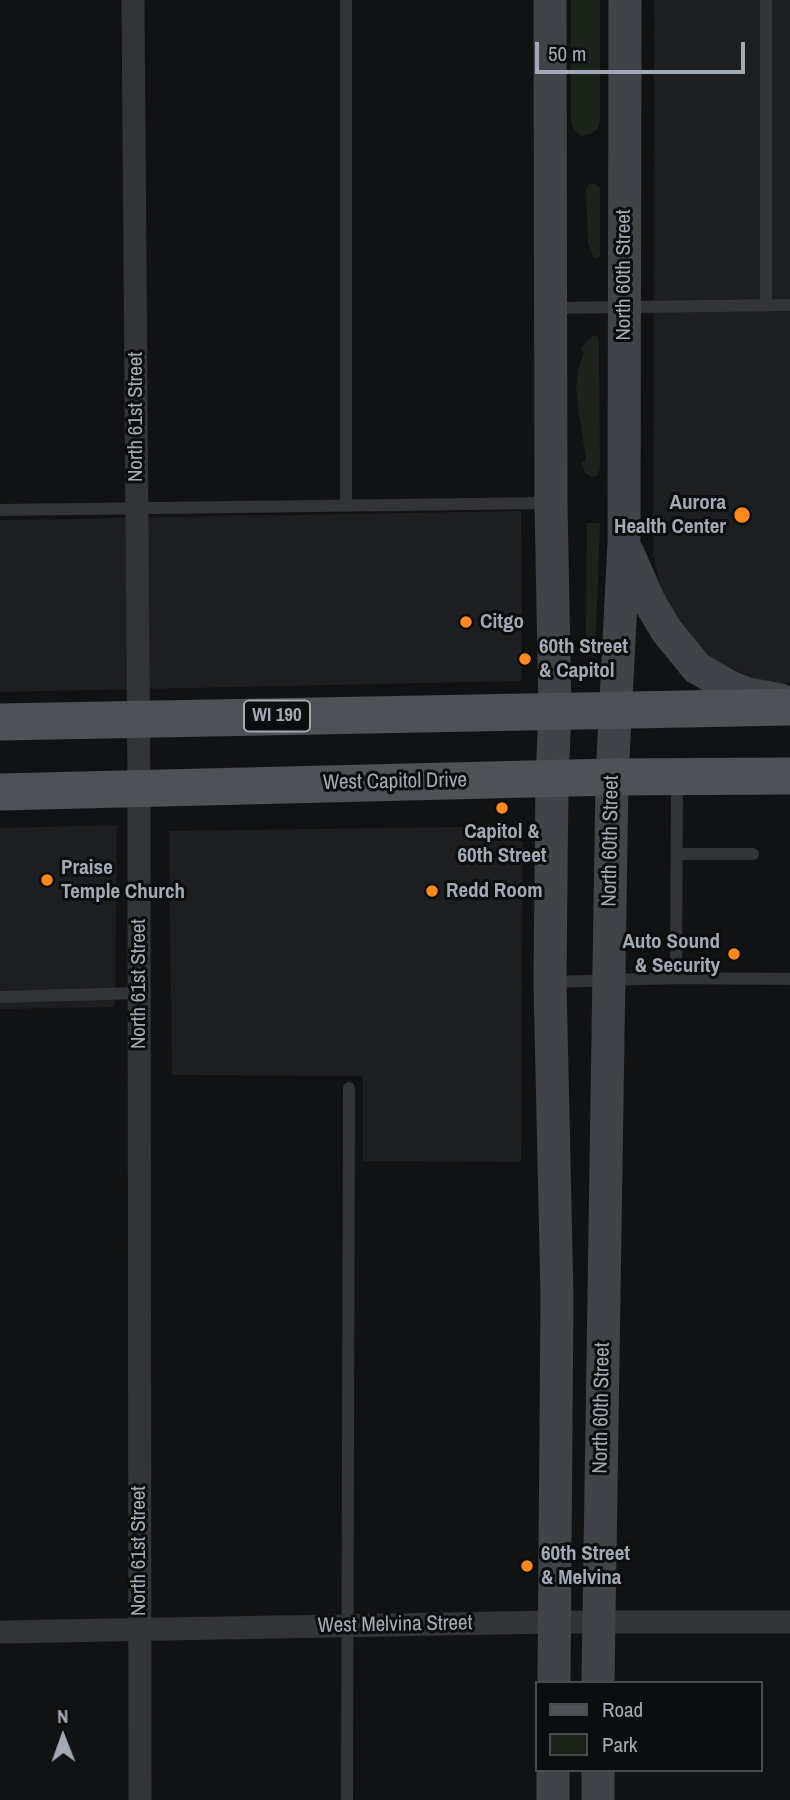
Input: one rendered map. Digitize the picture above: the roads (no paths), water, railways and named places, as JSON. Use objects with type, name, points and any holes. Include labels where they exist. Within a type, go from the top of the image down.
[{"type":"main road","points":[[550,0],[551,503],[555,711],[551,982],[557,1296],[554,1681]]},
{"type":"main road","name":"North 60th Street","points":[[598,1681],[612,777],[624,543],[625,0]]},
{"type":"main road","points":[[624,543],[649,601],[666,630],[697,668],[748,694],[790,701]]},
{"type":"main road","name":"WI 190","points":[[0,722],[790,708]]},
{"type":"main road","name":"West Capitol Drive","points":[[0,792],[612,777],[790,776]]},
{"type":"main road","points":[[553,1772],[553,1800]]},
{"type":"main road","points":[[598,1772],[598,1800]]},
{"type":"street","name":"North 61st Street","points":[[133,0],[139,789],[140,1800]]},
{"type":"street","name":"West Melvina Street","points":[[0,1632],[554,1622],[790,1622]]},
{"type":"lane","points":[[346,0],[346,506]]},
{"type":"lane","points":[[766,0],[766,306]]},
{"type":"lane","points":[[551,308],[790,305]]},
{"type":"lane","points":[[0,510],[551,503]]},
{"type":"lane","points":[[676,978],[677,777]]},
{"type":"lane","points":[[677,854],[753,854]]},
{"type":"lane","points":[[551,982],[676,978],[790,979]]},
{"type":"lane","points":[[0,997],[139,993]]},
{"type":"lane","points":[[347,1800],[349,1088]]},
{"type":"place","name":"Aurora Health Center","points":[[742,515]]},
{"type":"place","name":"Citgo","points":[[466,622]]},
{"type":"place","name":"60th Street & Capitol","points":[[525,659]]},
{"type":"place","name":"Capitol & 60th Street","points":[[502,808]]},
{"type":"place","name":"Praise Temple Church","points":[[47,880]]},
{"type":"place","name":"Redd Room","points":[[432,891]]},
{"type":"place","name":"Auto Sound & Security","points":[[734,954]]},
{"type":"place","name":"60th Street & Melvina","points":[[527,1566]]}]
